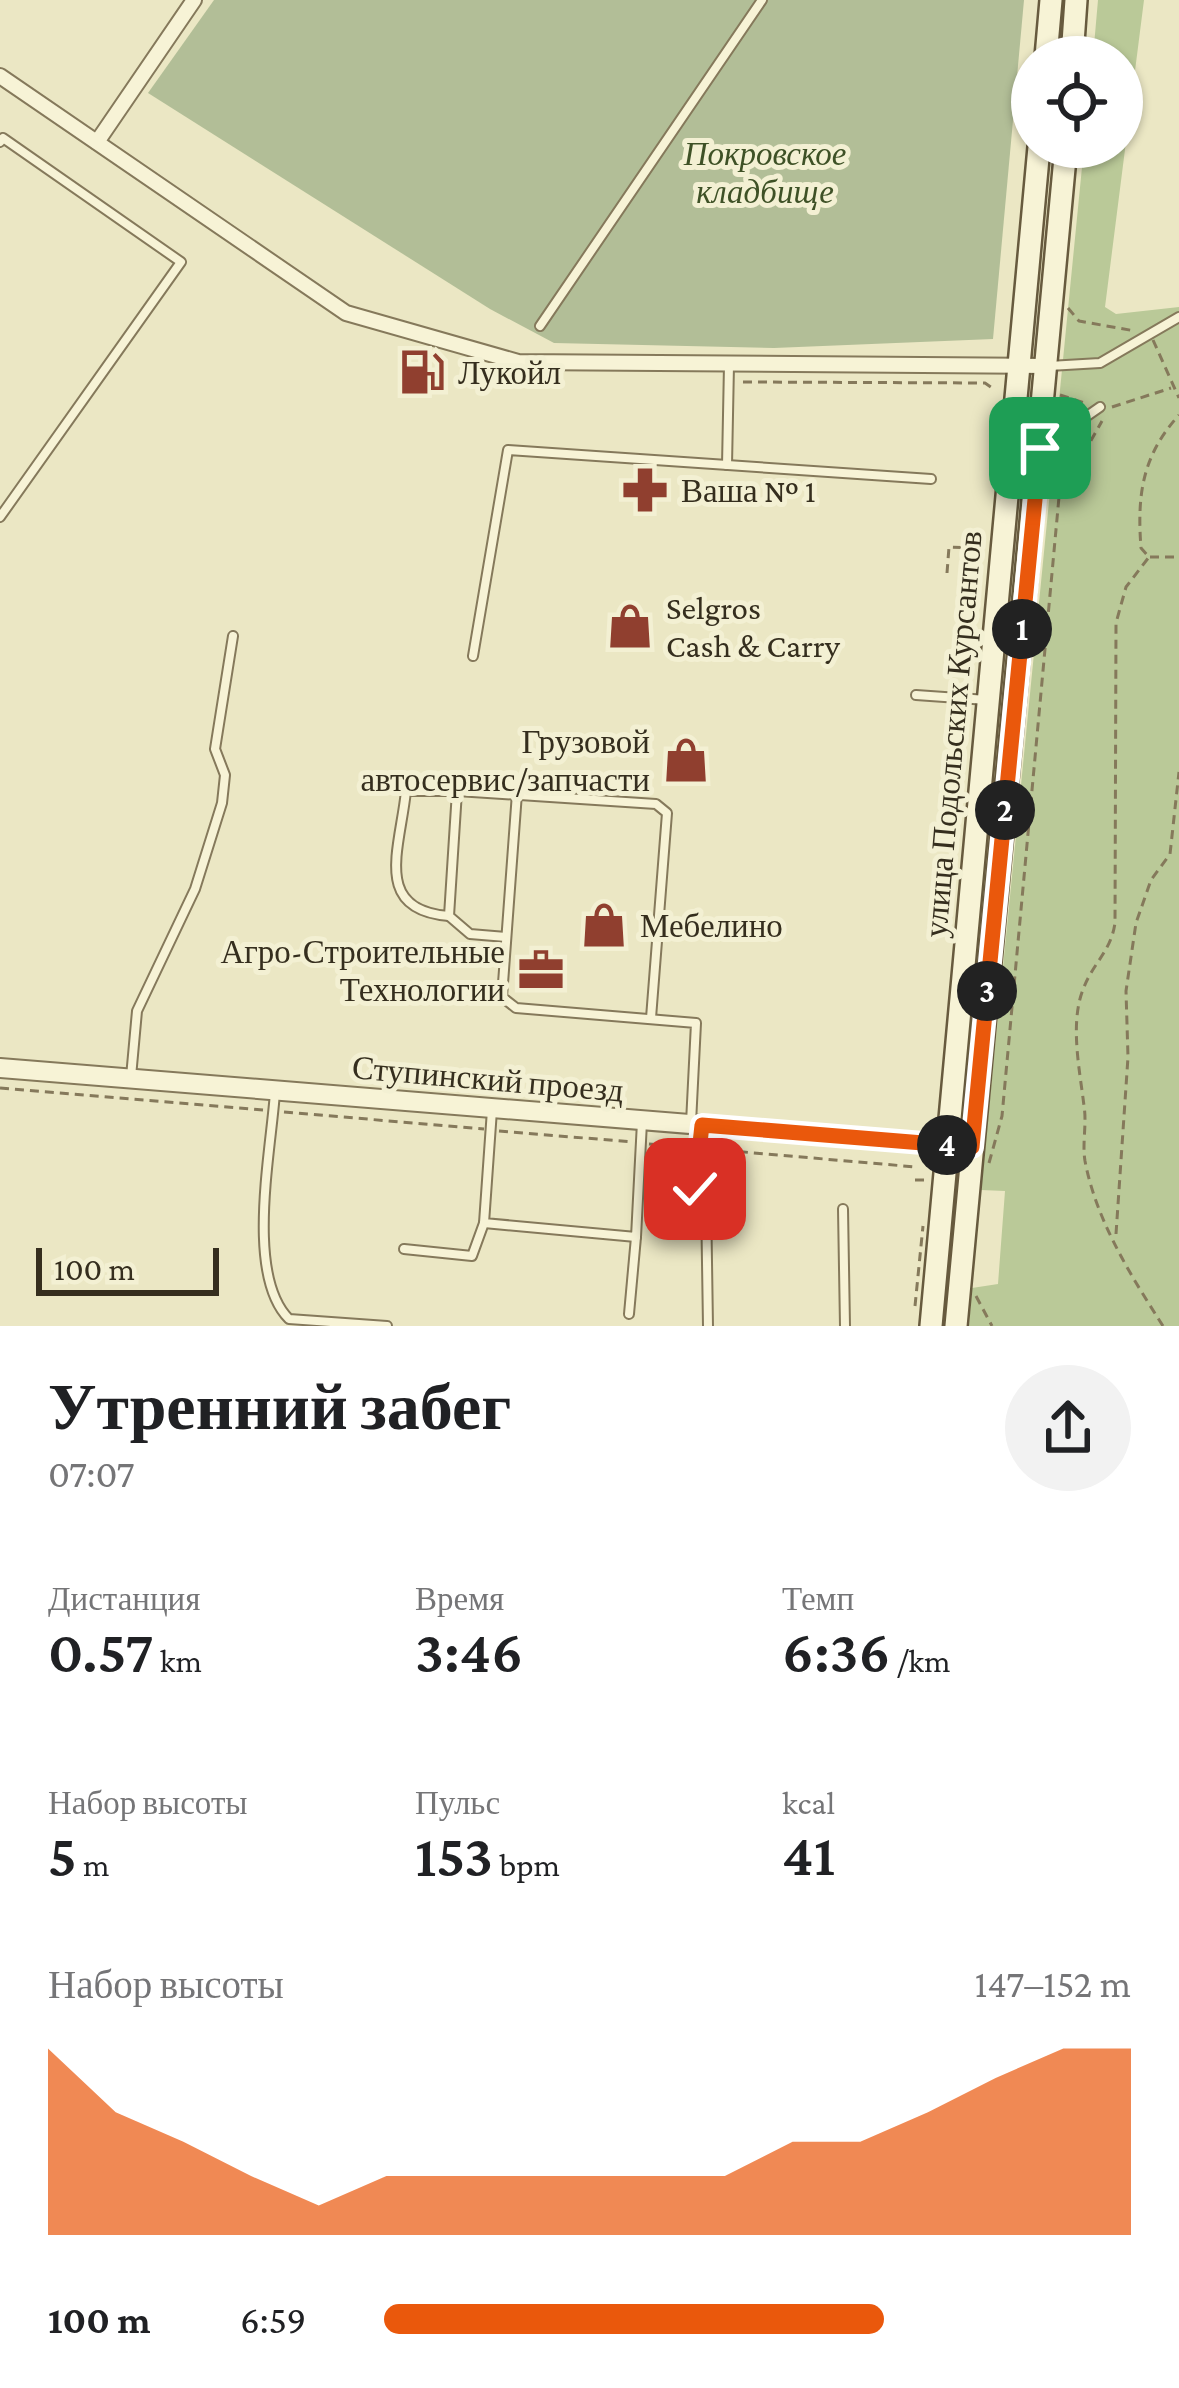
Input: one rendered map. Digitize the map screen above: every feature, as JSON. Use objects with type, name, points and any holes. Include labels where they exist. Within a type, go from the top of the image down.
[{"type":"main road","points":[[1048,36],[1051,0]]},
{"type":"main road","points":[[1073,36],[1076,0]]},
{"type":"main road","name":"улица Подольских Курсантов","points":[[931,1326],[1037,168]]},
{"type":"main road","name":"улица Подольских Курсантов","points":[[956,1326],[1047,444],[1048,366],[1064,168]]},
{"type":"street","points":[[97,142],[194,0]]},
{"type":"street","points":[[0,76],[346,313],[518,362],[1048,366]]},
{"type":"street","name":"Ступинский проезд","points":[[0,1068],[972,1147]]},
{"type":"lane","points":[[540,326],[762,0]]},
{"type":"lane","points":[[0,142],[3,138],[181,262],[0,517]]},
{"type":"lane","points":[[1048,366],[1100,363],[1179,317]]},
{"type":"lane","points":[[727,465],[730,364]]},
{"type":"lane","points":[[1047,444],[1100,407]]},
{"type":"lane","points":[[473,656],[508,450],[931,479]]},
{"type":"lane","points":[[130,1079],[137,1010],[195,889],[222,803],[225,775],[214,749],[233,636]]},
{"type":"lane","points":[[916,695],[989,700]]},
{"type":"lane","points":[[506,937],[470,934],[449,916],[420,914],[405,904],[397,884],[406,791],[649,801],[667,813],[651,1018]]},
{"type":"lane","points":[[449,916],[457,791]]},
{"type":"lane","points":[[517,793],[502,998],[508,1006],[686,1020],[699,1032],[700,1148],[695,1189],[706,1198],[708,1326]]},
{"type":"lane","points":[[275,1090],[264,1250],[272,1302],[289,1319],[387,1326]]},
{"type":"lane","points":[[404,1249],[472,1256],[484,1223],[492,1108]]},
{"type":"lane","points":[[629,1314],[642,1120]]},
{"type":"lane","points":[[843,1209],[845,1326]]},
{"type":"lane","points":[[484,1223],[636,1237]]},
{"type":"path","points":[[743,382],[985,383],[995,390]]},
{"type":"path","points":[[1058,394],[1100,407],[1138,403],[1172,388]]},
{"type":"path","points":[[1059,496],[1102,424],[1100,407]]},
{"type":"path","points":[[1179,415],[1163,432],[1140,478],[1141,548],[1149,557],[1179,557]]},
{"type":"path","points":[[984,1182],[1002,1116],[1059,496],[1047,444]]},
{"type":"path","points":[[947,573],[949,547],[971,548]]},
{"type":"path","points":[[1149,557],[1126,587],[1116,623],[1115,922],[1111,948],[1083,988],[1079,1012],[1084,1156],[1094,1199],[1122,1259],[1163,1326]]},
{"type":"path","points":[[1115,1238],[1128,1058],[1126,991],[1136,923],[1151,880],[1170,854],[1179,772]]},
{"type":"path","points":[[0,1088],[916,1167]]},
{"type":"path","points":[[915,1180],[930,1180]]},
{"type":"path","points":[[975,1295],[992,1326]]},
{"type":"green space","name":"Покровское кладбище","points":[[214,0],[1024,0],[1021,36],[1011,36],[1011,142],[993,339],[774,348],[554,343],[490,309],[148,93]]},
{"type":"green space","points":[[1098,0],[1144,0],[1139,36],[1095,36]]},
{"type":"green space","points":[[1082,168],[1123,168],[1105,307],[1116,314],[1179,307],[1179,1326],[969,1326],[972,1288],[998,1284],[1005,1191],[981,1190]]},
{"type":"place","name":"Лукойл","points":[[422,372]]},
{"type":"place","name":"Ваша № 1","points":[[645,490]]},
{"type":"place","name":"Selgros Cash & Carry","points":[[630,626]]},
{"type":"place","name":"Грузовой автосервис/запчасти","points":[[686,760]]},
{"type":"place","name":"Мебелино","points":[[604,925]]},
{"type":"place","name":"Агро-Строительные Технологии","points":[[541,970]]},
{"type":"route","points":[[695,1189],[694,1161],[700,1151],[702,1125],[972,1147],[1040,448]]}]
